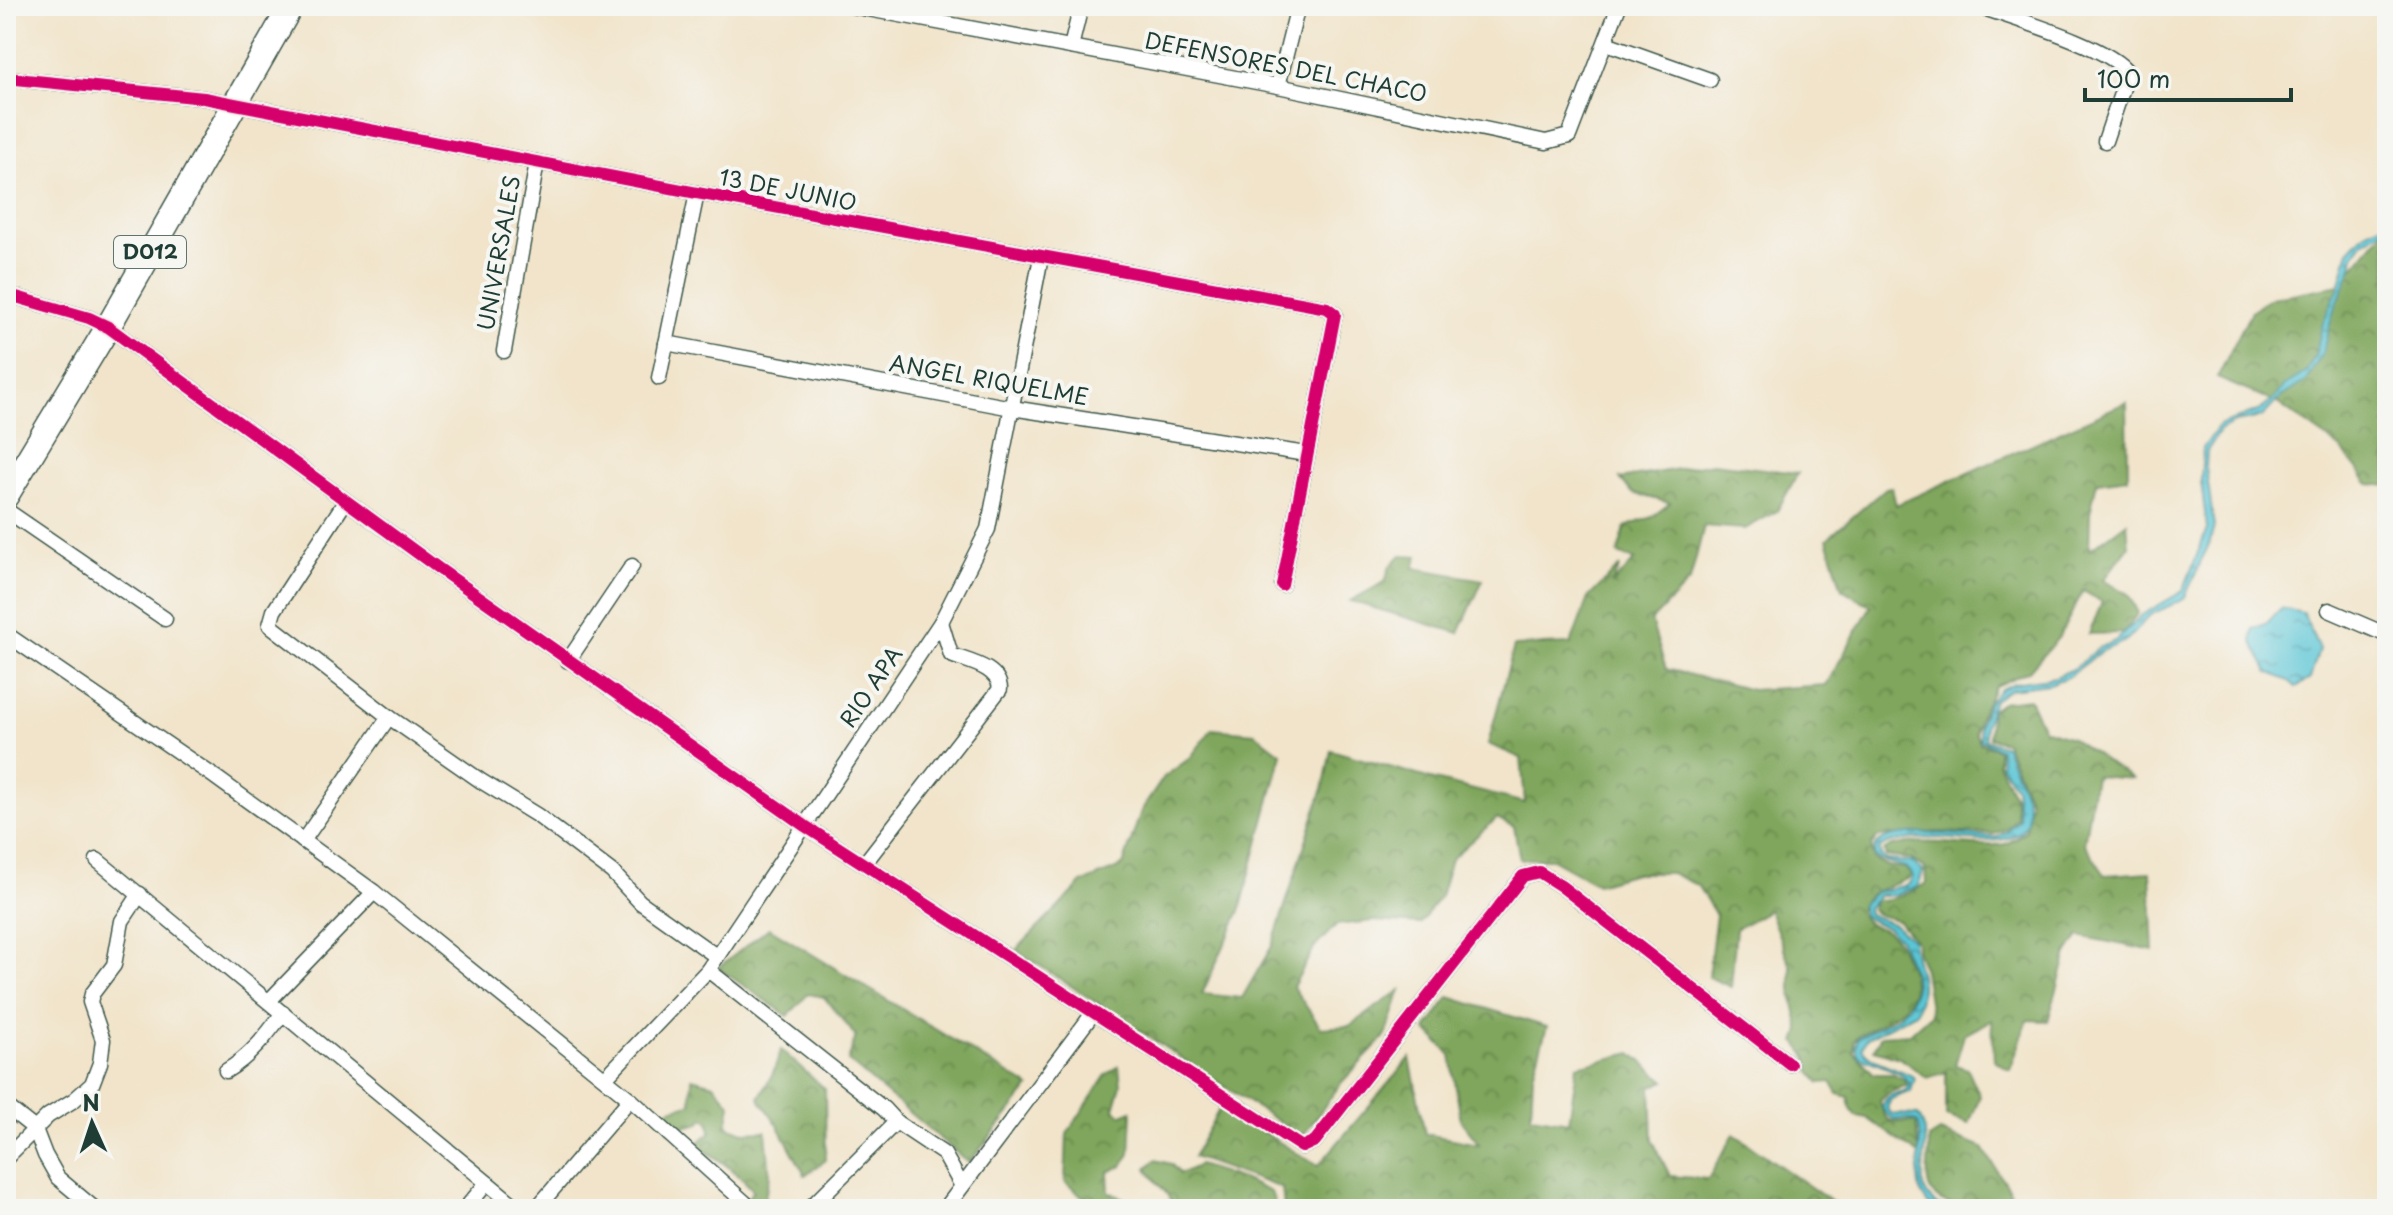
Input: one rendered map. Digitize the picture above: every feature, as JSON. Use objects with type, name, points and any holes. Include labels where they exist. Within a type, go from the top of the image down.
[{"type":"main road","name":"D012","points":[[6,496],[108,327],[291,6]]},
{"type":"street","name":"DEFENSORES DEL CHACO","points":[[852,6],[912,11],[1071,47],[1546,142],[1569,136],[1606,43]]},
{"type":"street","points":[[1071,47],[1081,6]]},
{"type":"street","points":[[1278,86],[1298,6]]},
{"type":"street","points":[[1619,6],[1606,43],[1710,80]]},
{"type":"street","points":[[1978,6],[2122,63],[2128,73],[2105,141]]},
{"type":"street","name":"13 DE JUNIO","points":[[6,78],[204,98],[1041,257],[1318,305],[1335,314],[1306,454]]},
{"type":"street","name":"UNIVERSALES","points":[[504,351],[537,162]]},
{"type":"street","points":[[659,378],[697,193]]},
{"type":"street","name":"RIO APA","points":[[605,1078],[708,970],[941,622],[988,529],[1041,257]]},
{"type":"street","points":[[6,294],[89,318],[108,327],[345,502],[805,826],[1302,1147],[1309,1146],[1523,876],[1539,872],[1790,1064]]},
{"type":"street","name":"ANGEL RIQUELME","points":[[666,343],[1012,408],[1306,454]]},
{"type":"street","points":[[1282,585],[1306,454]]},
{"type":"street","points":[[345,502],[274,611],[270,625],[389,717],[538,816],[612,872],[640,902],[716,956]]},
{"type":"street","points":[[6,510],[165,619]]},
{"type":"street","points":[[568,661],[632,566]]},
{"type":"street","points":[[2329,610],[2387,635]]},
{"type":"street","points":[[864,864],[1000,689],[999,680],[990,671],[951,655],[941,622]]},
{"type":"street","points":[[6,634],[215,777],[374,892],[605,1078],[752,1209]]},
{"type":"street","points":[[303,841],[389,717]]},
{"type":"street","points":[[97,860],[519,1209]]},
{"type":"street","points":[[269,1001],[374,892]]},
{"type":"street","points":[[6,1158],[35,1129],[92,1084],[100,1063],[103,1040],[90,1002],[92,994],[114,965],[122,921],[140,894]]},
{"type":"street","points":[[708,970],[884,1109],[896,1122],[944,1154],[962,1186]]},
{"type":"street","points":[[945,1209],[1094,1012]]},
{"type":"street","points":[[226,1071],[261,1044],[283,1013]]},
{"type":"street","points":[[536,1209],[630,1099]]},
{"type":"street","points":[[6,1106],[35,1129],[58,1178],[95,1209]]},
{"type":"street","points":[[809,1209],[896,1122]]},
{"type":"street","points":[[465,1209],[487,1183]]},
{"type":"green space","points":[[2387,227],[2387,486],[2369,484],[2341,449],[2277,403],[2217,378],[2251,311],[2271,298],[2345,284],[2346,276]]},
{"type":"green space","points":[[2127,402],[2128,478],[2097,482],[2090,513],[2089,550],[2127,522],[2129,547],[2103,580],[2128,594],[2138,613],[2123,633],[2089,634],[2102,602],[2083,591],[2059,637],[2029,671],[1995,686],[1975,733],[1980,743],[1998,749],[1998,763],[2015,799],[2017,818],[2006,829],[1994,834],[1936,832],[1878,837],[1871,846],[1874,859],[1887,866],[1905,868],[1912,876],[1873,893],[1866,898],[1859,913],[1867,922],[1896,940],[1913,978],[1913,990],[1902,1009],[1859,1035],[1854,1041],[1854,1052],[1874,1074],[1894,1074],[1906,1081],[1907,1085],[1888,1093],[1880,1101],[1888,1119],[1916,1122],[1919,1155],[1867,1118],[1856,1116],[1849,1097],[1838,1094],[1831,1082],[1820,1083],[1811,1072],[1808,1058],[1796,1042],[1800,1030],[1791,990],[1791,967],[1769,910],[1736,929],[1731,987],[1708,977],[1716,915],[1697,885],[1671,873],[1635,873],[1597,884],[1552,859],[1520,859],[1514,827],[1497,818],[1451,859],[1440,896],[1420,924],[1374,921],[1336,925],[1314,948],[1293,987],[1321,1028],[1349,1026],[1401,990],[1386,1036],[1342,1082],[1302,1137],[1016,950],[1082,883],[1123,866],[1141,811],[1164,777],[1190,758],[1212,729],[1255,733],[1282,754],[1240,911],[1202,994],[1242,998],[1272,946],[1324,785],[1331,750],[1525,803],[1521,758],[1488,744],[1514,646],[1571,644],[1588,598],[1620,566],[1612,585],[1635,560],[1618,554],[1625,527],[1652,517],[1670,503],[1633,493],[1620,479],[1713,463],[1798,473],[1777,511],[1745,529],[1704,526],[1690,581],[1651,621],[1666,669],[1752,690],[1826,685],[1871,606],[1842,589],[1827,539],[1886,488],[1892,487],[1896,505]]},
{"type":"green space","points":[[1401,555],[1418,556],[1414,568],[1483,580],[1459,633],[1350,601],[1385,582],[1390,566]]},
{"type":"green space","points":[[2029,699],[2043,729],[2071,738],[2132,779],[2095,776],[2084,843],[2105,875],[2150,872],[2154,951],[2079,936],[2067,954],[2048,1021],[2028,1020],[2010,1070],[1994,1060],[1992,1020],[1964,1035],[1955,1065],[1968,1069],[1980,1096],[1969,1124],[1946,1116],[1946,1072],[1927,1078],[1900,1058],[1874,1050],[1881,1035],[1910,1033],[1931,1014],[1916,942],[1899,921],[1871,909],[1875,900],[1902,896],[1926,883],[1925,868],[1910,859],[1886,856],[1884,851],[1907,843],[1924,842],[2005,844],[2026,830],[2030,801],[2005,742],[1989,738],[1991,710],[2004,702]]},
{"type":"green space","points":[[769,928],[1030,1087],[969,1163],[848,1061],[856,1036],[824,997],[808,994],[788,1016],[718,968]]},
{"type":"green space","points":[[1449,997],[1547,1027],[1533,1074],[1531,1116],[1569,1122],[1577,1066],[1632,1053],[1665,1081],[1651,1087],[1653,1141],[1670,1176],[1708,1179],[1734,1134],[1842,1209],[1284,1209],[1282,1188],[1193,1157],[1221,1106],[1318,1166],[1410,1058],[1425,1134],[1479,1144],[1461,1121],[1451,1055],[1426,1030]]},
{"type":"green space","points":[[781,1050],[825,1089],[826,1160],[805,1175],[778,1125],[759,1098]]},
{"type":"green space","points":[[1119,1066],[1121,1085],[1114,1109],[1122,1115],[1132,1111],[1130,1154],[1122,1166],[1108,1172],[1109,1192],[1123,1198],[1133,1209],[1098,1209],[1065,1182],[1067,1134],[1106,1075]]},
{"type":"green space","points":[[692,1078],[714,1084],[731,1105],[727,1126],[744,1132],[766,1131],[770,1176],[762,1209],[744,1204],[753,1190],[726,1165],[695,1145],[711,1132],[709,1121],[703,1118],[700,1123],[669,1131],[666,1114],[670,1109],[691,1104]]},
{"type":"green space","points":[[1940,1132],[1983,1148],[2021,1209],[1967,1208],[1941,1201],[1932,1193],[1928,1183],[1929,1139]]},
{"type":"green space","points":[[1155,1160],[1171,1164],[1180,1174],[1199,1165],[1242,1179],[1271,1192],[1277,1209],[1174,1209],[1147,1168]]},
{"type":"water","points":[[2387,222],[2387,227],[2363,242],[2354,255],[2322,354],[2306,381],[2281,397],[2262,417],[2236,422],[2220,431],[2207,451],[2206,468],[2214,527],[2184,599],[2150,615],[2126,641],[2102,651],[2068,677],[2049,684],[2010,689],[1994,700],[1985,726],[1985,740],[2005,746],[2023,789],[2027,819],[2021,830],[2011,837],[1998,840],[1918,839],[1893,842],[1880,848],[1880,854],[1886,860],[1912,862],[1923,871],[1918,887],[1896,895],[1879,895],[1867,908],[1868,914],[1895,925],[1912,940],[1921,990],[1916,1012],[1867,1038],[1862,1047],[1870,1057],[1915,1078],[1911,1091],[1891,1099],[1887,1108],[1892,1114],[1918,1115],[1924,1128],[1922,1179],[1932,1200],[1945,1209],[1931,1207],[1924,1198],[1918,1178],[1920,1144],[1917,1122],[1891,1118],[1882,1108],[1888,1097],[1905,1091],[1910,1083],[1900,1073],[1860,1057],[1856,1049],[1859,1037],[1896,1018],[1908,1006],[1915,988],[1914,974],[1899,938],[1863,916],[1861,904],[1876,892],[1908,885],[1913,877],[1906,868],[1874,856],[1875,846],[1884,839],[1914,833],[1997,837],[2019,819],[2015,787],[2001,765],[2000,749],[1980,740],[1979,726],[1988,703],[2000,689],[2014,683],[2056,677],[2075,668],[2099,648],[2117,640],[2142,615],[2183,591],[2207,529],[2201,481],[2203,448],[2219,426],[2260,410],[2283,387],[2306,372],[2315,356],[2323,322],[2339,287],[2349,250],[2367,231]]},
{"type":"water","points":[[2281,608],[2303,613],[2319,649],[2310,679],[2296,687],[2268,672],[2252,641],[2253,629],[2267,623]]},
{"type":"cycle path","points":[[6,78],[204,98],[697,193],[1327,308],[1335,314],[1282,585]]},
{"type":"cycle path","points":[[6,294],[89,318],[108,327],[438,568],[805,826],[1302,1147],[1315,1141],[1523,876],[1539,872],[1790,1064]]}]
